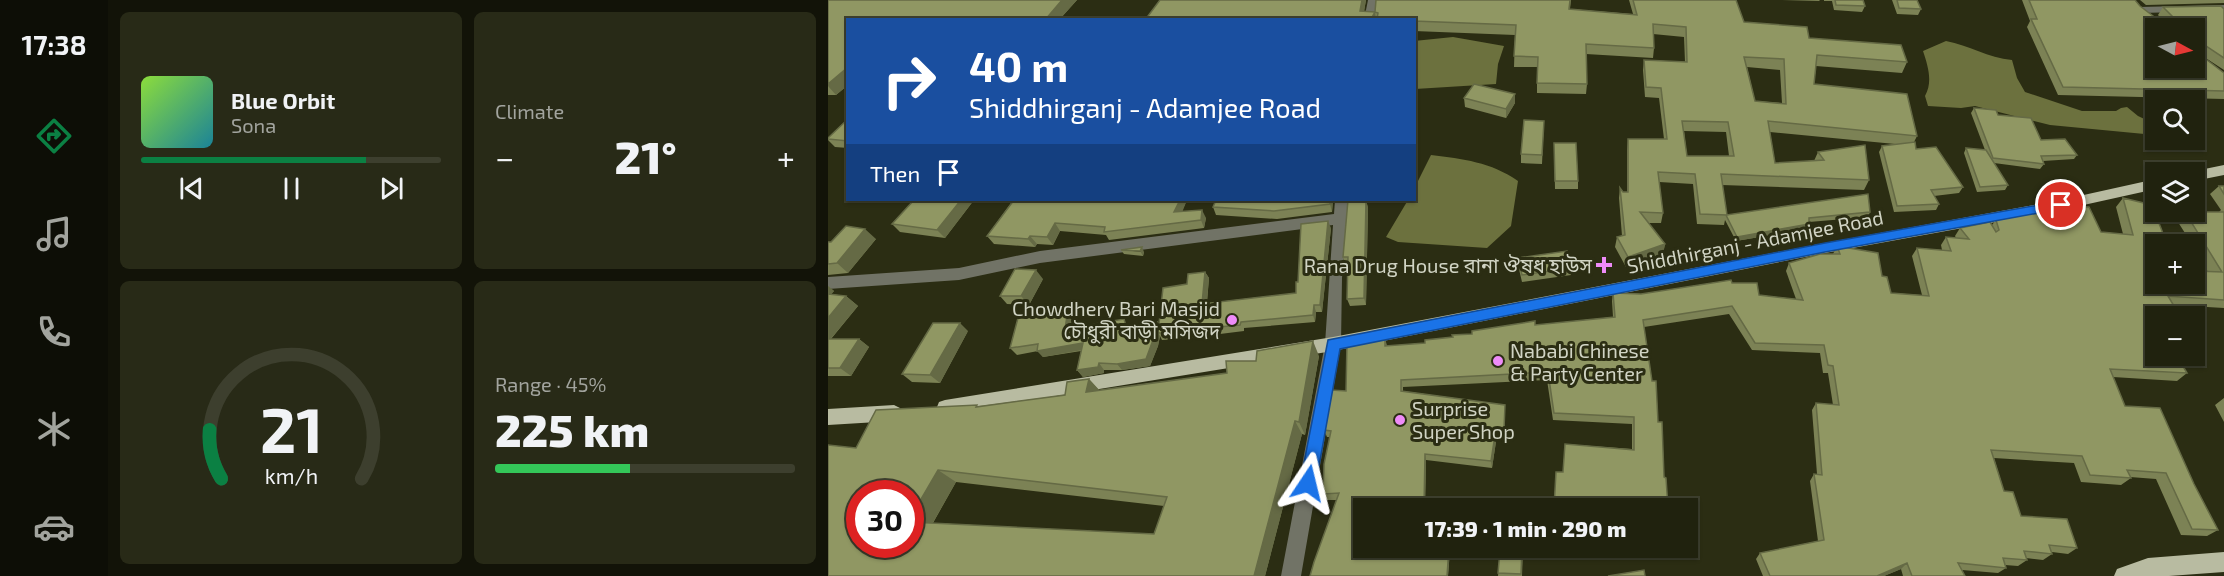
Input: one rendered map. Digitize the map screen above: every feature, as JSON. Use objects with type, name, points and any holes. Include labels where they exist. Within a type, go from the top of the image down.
[{"type":"main road","points":[[2205,174],[2224,170]]},
{"type":"main road","name":"Shiddhirganj - Adamjee Road","points":[[928,410],[983,403],[1334,344],[1825,248],[2061,205],[2145,186]]},
{"type":"main road","points":[[828,417],[906,412]]},
{"type":"main road","points":[[2124,576],[2148,568],[2224,562]]},
{"type":"street","points":[[1370,18],[1374,0]]},
{"type":"street","points":[[2131,0],[2150,18]]},
{"type":"street","points":[[2140,10],[2224,8]]},
{"type":"street","points":[[1291,576],[1334,344],[1342,201]]},
{"type":"street","points":[[828,283],[959,274],[1040,257],[1340,219]]},
{"type":"shaded area","points":[[1453,37],[1504,46],[1498,64],[1496,84],[1416,89],[1416,41]]},
{"type":"shaded area","points":[[1946,41],[1995,57],[2012,60],[2017,78],[2025,92],[2082,111],[2116,111],[2127,107],[2145,119],[2145,134],[2050,125],[1975,106],[1961,108],[1928,106],[1925,96],[1929,85],[1929,74],[1923,51]]},
{"type":"shaded area","points":[[1431,155],[1465,160],[1498,169],[1518,181],[1511,226],[1487,248],[1398,242],[1386,237],[1407,201],[1416,201],[1416,185]]},
{"type":"building","points":[[828,0],[1062,0],[1047,18],[846,18],[846,69],[828,84]]},
{"type":"building","points":[[1160,0],[1362,0],[1360,11],[1375,12],[1372,18],[1146,18]]},
{"type":"building","points":[[1376,0],[1570,0],[1569,9],[1637,15],[1633,0],[1736,0],[1744,22],[1807,27],[1809,38],[1901,45],[1907,62],[1817,55],[1814,84],[1907,94],[1917,136],[1768,121],[1775,163],[1824,160],[1818,152],[1865,145],[1869,180],[1721,174],[1727,215],[1700,214],[1695,174],[1658,172],[1663,213],[1640,212],[1665,244],[1628,257],[1617,237],[1625,235],[1620,188],[1623,192],[1628,192],[1628,139],[1667,139],[1661,88],[1646,87],[1644,60],[1687,62],[1686,27],[1653,24],[1654,48],[1586,44],[1587,84],[1537,83],[1538,57],[1514,56],[1516,25],[1416,21],[1416,18],[1377,18]],"holes":[[[1744,57],[1784,59],[1786,104],[1755,101]],[[1682,121],[1728,122],[1734,156],[1687,156]]]},
{"type":"building","points":[[1835,0],[1863,0],[1865,6],[1836,5]]},
{"type":"building","points":[[1897,0],[1917,0],[1921,9],[1899,8]]},
{"type":"building","points":[[2029,0],[2135,0],[2156,18],[2145,18],[2145,78],[2205,78],[2205,58],[2224,73],[2224,91],[2063,87],[2031,19],[2037,19]]},
{"type":"building","points":[[2221,6],[2224,9],[2224,58],[2205,45],[2205,18],[2174,18],[2163,7]]},
{"type":"building","points":[[1474,84],[1515,94],[1506,109],[1464,98]]},
{"type":"building","points":[[1974,108],[1996,110],[1998,115],[2031,118],[2041,140],[2065,139],[2077,155],[2041,156],[2044,164],[1993,158]]},
{"type":"building","points":[[1524,120],[1544,121],[1542,155],[1521,154]]},
{"type":"building","points":[[846,121],[846,141],[828,138]]},
{"type":"building","points":[[1915,142],[1916,149],[1936,147],[1963,187],[1931,190],[1939,204],[1897,206],[1882,146]]},
{"type":"building","points":[[1554,143],[1576,143],[1578,181],[1555,181]]},
{"type":"building","points":[[1966,148],[1986,150],[2008,185],[1980,187]]},
{"type":"building","points":[[1868,194],[1870,212],[1809,218],[1809,224],[1737,237],[1726,215]]},
{"type":"building","points":[[2123,198],[2145,203],[2145,222],[2159,222],[2163,234],[2145,234],[2145,294],[2205,294],[2205,271],[2222,272],[2205,244],[2205,234],[2199,234],[2191,222],[2205,222],[2205,212],[2224,212],[2224,300],[2168,296],[2174,306],[2145,306],[2145,366],[2183,366],[2187,373],[2110,369],[2125,406],[2160,408],[2194,484],[2218,530],[2192,529],[2166,473],[2127,470],[2131,478],[2090,475],[2082,456],[1991,450],[2004,491],[2013,492],[2021,516],[2067,519],[2077,548],[2049,545],[2052,554],[2024,551],[2027,560],[2003,558],[2006,568],[1958,563],[1965,576],[1912,576],[1907,563],[1877,576],[1770,576],[1760,553],[1824,540],[1814,474],[1822,475],[1816,403],[1839,405],[1833,366],[1828,365],[1824,345],[1755,343],[1732,306],[1643,320],[1652,381],[1656,381],[1658,422],[1662,422],[1664,477],[1666,478],[1667,498],[1555,498],[1556,472],[1563,472],[1565,444],[1634,450],[1634,417],[1554,413],[1548,372],[1401,380],[1401,391],[1505,405],[1504,429],[1496,428],[1491,461],[1425,454],[1424,498],[1353,498],[1353,558],[1448,558],[1447,576],[1310,576],[1339,493],[1323,494],[1324,464],[1331,431],[1324,430],[1331,390],[1346,391],[1347,342],[1385,338],[1385,346],[1425,343],[1425,340],[1472,334],[1472,331],[1535,321],[1535,325],[1615,317],[1613,293],[1641,294],[1731,280],[1732,283],[1757,283],[1759,295],[1803,300],[1789,263],[1820,254],[1840,254],[1837,246],[1878,253],[1882,276],[1887,277],[1891,293],[1929,296],[1917,248],[1951,251],[1946,237],[1969,239],[1960,228],[1990,222],[1996,232],[1999,230],[1996,220],[2061,205],[2089,207],[2101,232],[2133,235]]},
{"type":"building","points":[[913,201],[960,201],[937,230],[892,224]]},
{"type":"building","points":[[1013,201],[1180,201],[1174,212],[1202,210],[1201,220],[1104,232],[1105,227],[1055,223],[1047,237],[1030,236],[1028,239],[987,236]]},
{"type":"building","points":[[1216,201],[1330,201],[1330,204],[1274,211],[1213,207]]},
{"type":"building","points":[[1348,201],[1366,201],[1364,298],[1347,299],[1348,257],[1343,257]]},
{"type":"building","points":[[1328,221],[1320,305],[1314,305],[1313,315],[1241,322],[1240,325],[1208,328],[1207,331],[1158,333],[1163,288],[1187,284],[1188,274],[1205,272],[1202,304],[1296,293],[1301,224]]},
{"type":"building","points":[[846,226],[865,229],[837,263],[828,264],[828,242],[831,242]]},
{"type":"building","points":[[1142,247],[1140,251],[1121,250]]},
{"type":"building","points":[[1567,251],[1571,268],[1522,275],[1518,258]]},
{"type":"building","points":[[1015,269],[1036,270],[1021,296],[1000,296]]},
{"type":"building","points":[[828,294],[846,296],[828,318]]},
{"type":"building","points":[[1068,309],[1065,329],[1124,319],[1126,326],[1157,322],[1146,359],[1117,364],[1099,363],[1098,367],[1077,370],[1083,343],[1037,351],[1038,344],[1010,348],[1018,318]]},
{"type":"building","points":[[933,323],[960,323],[930,375],[902,374]]},
{"type":"building","points":[[828,339],[859,339],[840,368],[828,368]]},
{"type":"building","points":[[1313,341],[1299,422],[1295,421],[1254,576],[828,576],[828,445],[856,448],[876,410],[977,405],[976,407],[1065,395],[1067,382],[1089,379],[1086,392],[1227,373],[1226,361],[1256,361],[1257,351]],"holes":[[[938,470],[1167,497],[1154,534],[924,523],[924,558],[846,558],[846,480],[924,480],[924,494]]]},
{"type":"building","points":[[1499,558],[1522,558],[1521,574],[1498,573]]},
{"type":"building","points":[[1644,570],[1645,576],[1608,576]]},
{"type":"place","name":"Rana Drug House রানা ঔষধ হাউস","points":[[1604,265]]},
{"type":"place","name":"Chowdhery Bari Masjid চৌধুরী বাড়ী মসিজদ","points":[[1232,320]]},
{"type":"place","name":"Nababi Chinese & Party Center","points":[[1498,361]]},
{"type":"place","name":"Surprise Super Shop","points":[[1400,420]]},
{"type":"route","points":[[1308,483],[1334,344],[1825,248],[2061,205]]}]
